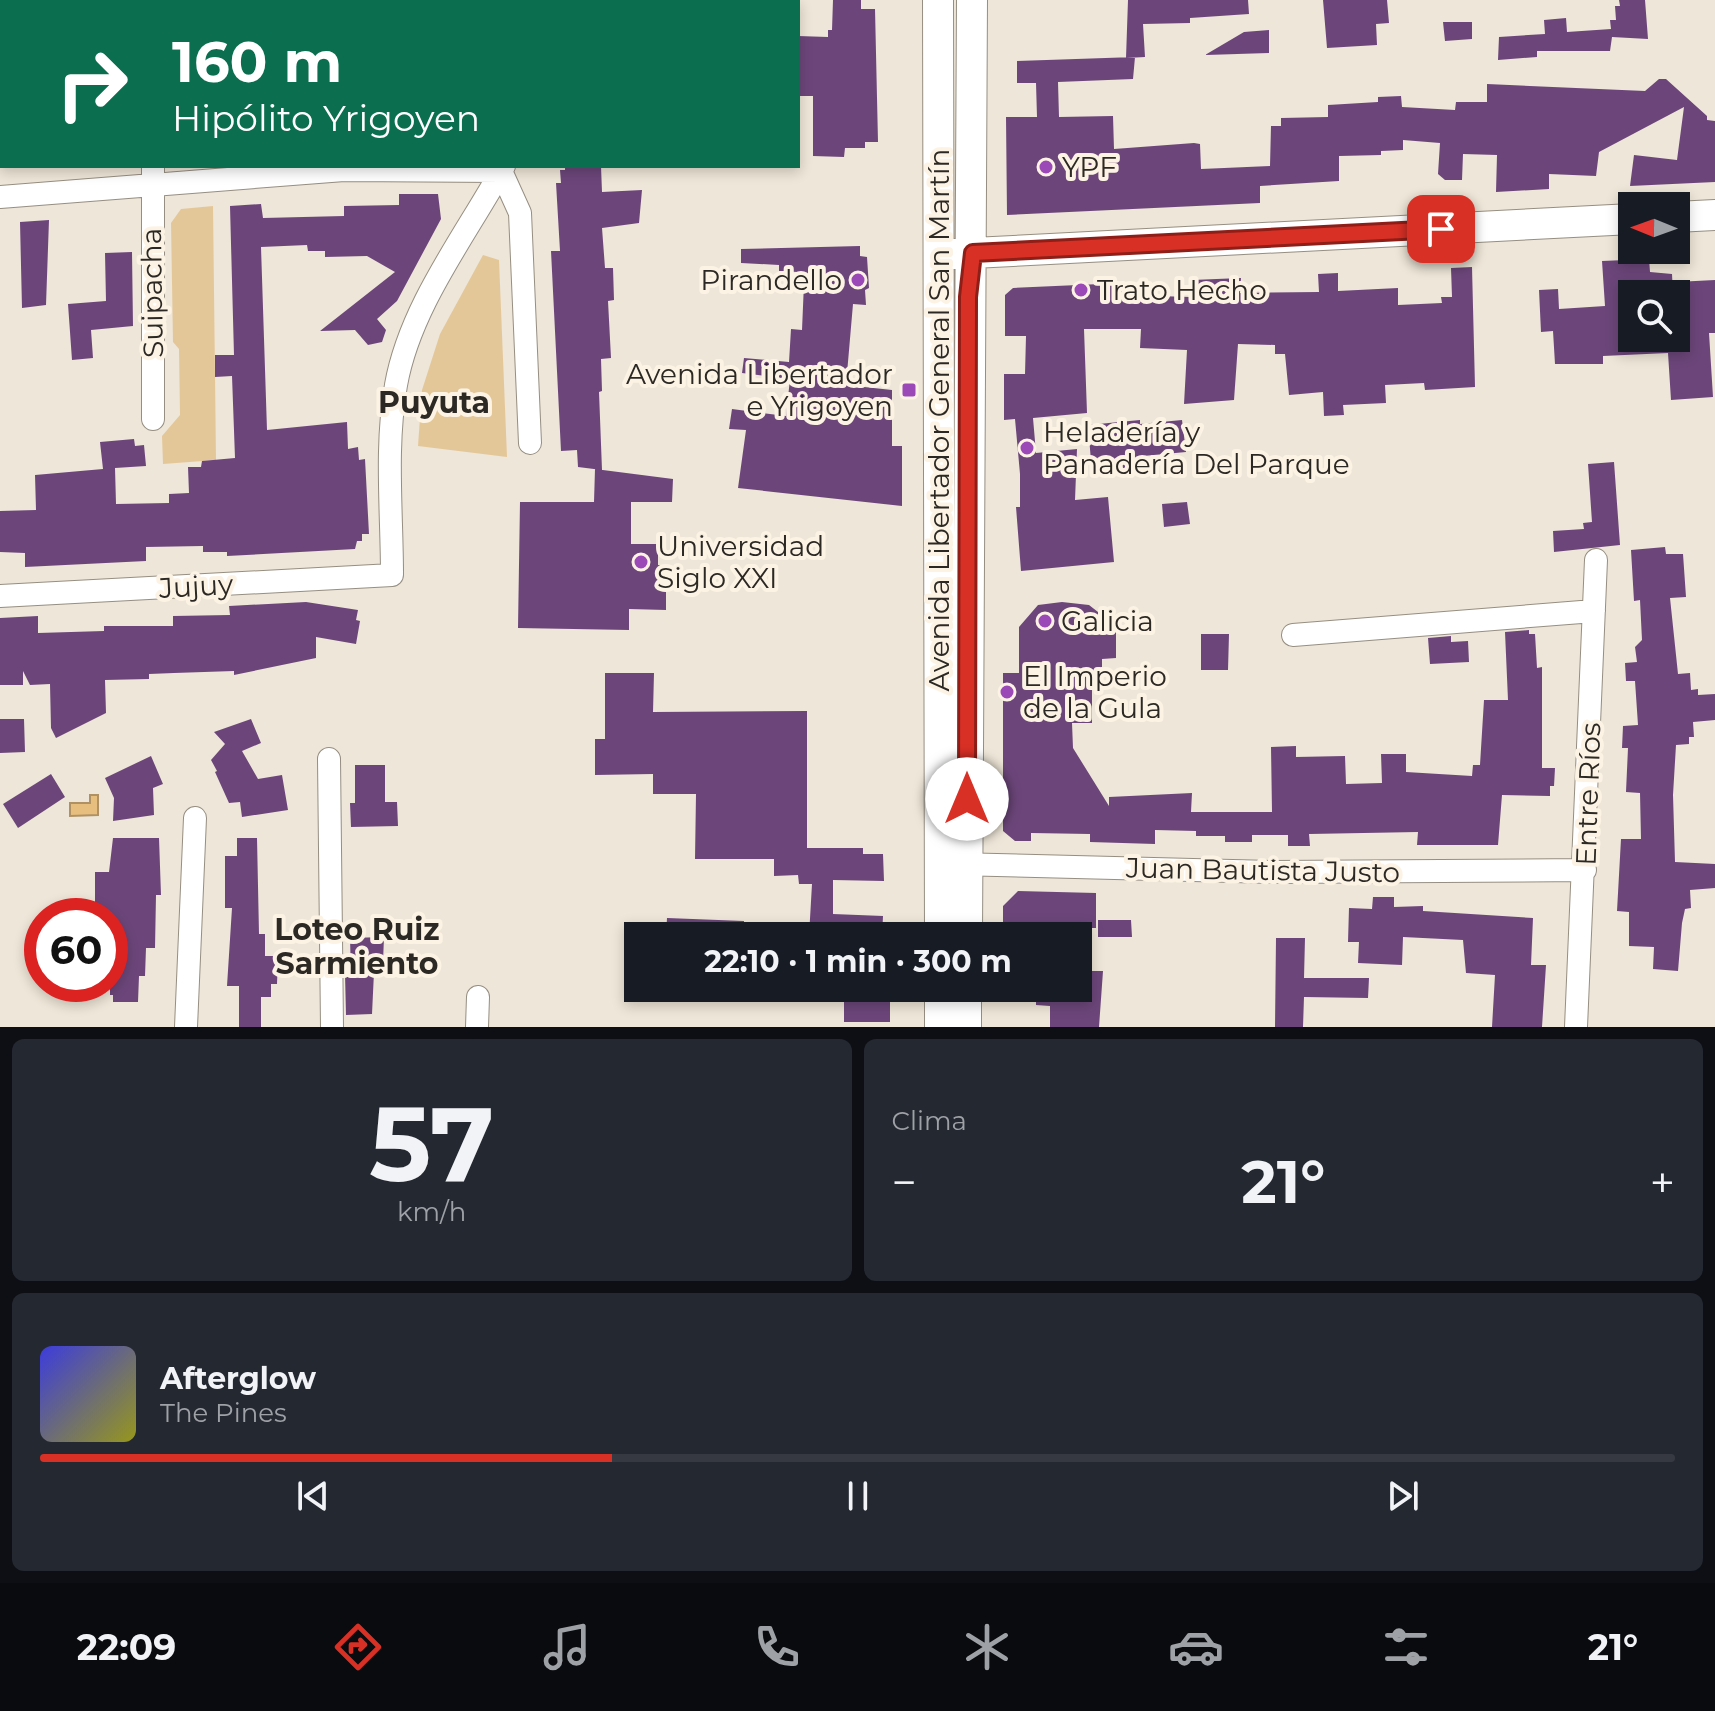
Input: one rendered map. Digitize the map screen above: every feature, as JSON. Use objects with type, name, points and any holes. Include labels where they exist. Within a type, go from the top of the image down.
[{"type":"main road","name":"Avenida Libertador General San Martín","points":[[938,0],[939,254],[954,864],[964,922]]},
{"type":"main road","name":"Avenida Libertador General San Martín","points":[[943,922],[954,864],[968,297],[973,253],[972,0]]},
{"type":"main road","points":[[1690,216],[1715,215]]},
{"type":"main road","points":[[939,254],[1618,220]]},
{"type":"main road","points":[[940,1002],[940,1027]]},
{"type":"main road","points":[[966,1002],[966,1027]]},
{"type":"street","points":[[0,197],[153,176],[502,168],[520,213],[530,443]]},
{"type":"street","name":"Jujuy","points":[[0,596],[392,575],[391,444],[396,384],[415,325],[502,168]]},
{"type":"street","name":"Suipacha","points":[[153,176],[153,419]]},
{"type":"street","name":"Entre Ríos","points":[[1576,1027],[1596,560]]},
{"type":"street","points":[[1293,635],[1594,611]]},
{"type":"street","points":[[329,759],[332,1027]]},
{"type":"street","points":[[186,1027],[195,818]]},
{"type":"street","name":"Juan Bautista Justo","points":[[954,864],[1272,872],[1585,870]]},
{"type":"street","points":[[477,1027],[478,997]]},
{"type":"shaded area","points":[[213,206],[216,460],[163,464],[162,436],[180,415],[179,349],[173,342],[171,223],[181,209]]},
{"type":"shaded area","points":[[483,255],[499,260],[507,457],[418,446],[422,390],[440,334]]},
{"type":"shaded area","points":[[90,795],[98,795],[98,815],[70,816],[70,803],[90,803]]},
{"type":"building","points":[[833,0],[861,0],[861,9],[875,9],[878,142],[865,142],[865,148],[845,148],[844,157],[813,156],[813,96],[800,96],[800,36],[828,37],[828,30],[832,30]]},
{"type":"building","points":[[1128,0],[1248,0],[1249,14],[1190,18],[1190,23],[1143,24],[1145,57],[1126,58]]},
{"type":"building","points":[[1323,0],[1387,0],[1389,23],[1376,24],[1377,45],[1327,48]]},
{"type":"building","points":[[1619,0],[1645,0],[1648,39],[1612,37],[1610,51],[1537,51],[1537,57],[1498,60],[1499,37],[1545,34],[1544,20],[1566,18],[1567,32],[1611,29],[1610,20],[1616,20],[1615,6],[1620,6]]},
{"type":"building","points":[[1443,22],[1472,22],[1472,39],[1445,41]]},
{"type":"building","points":[[1269,30],[1269,53],[1205,55],[1244,32]]},
{"type":"building","points":[[1135,57],[1133,79],[1058,82],[1059,117],[1113,116],[1114,149],[1194,143],[1200,144],[1201,169],[1270,166],[1271,126],[1281,126],[1281,118],[1328,117],[1328,105],[1378,102],[1378,97],[1401,96],[1402,107],[1455,110],[1456,102],[1487,102],[1487,84],[1645,91],[1659,79],[1666,79],[1707,116],[1707,120],[1715,121],[1715,182],[1630,186],[1634,155],[1677,160],[1684,107],[1599,152],[1596,176],[1549,174],[1549,189],[1496,192],[1497,155],[1463,154],[1462,180],[1445,180],[1438,174],[1440,143],[1403,140],[1403,150],[1381,151],[1381,155],[1339,156],[1339,181],[1260,186],[1260,203],[1007,215],[1006,117],[1037,117],[1036,83],[1017,83],[1017,61]]},
{"type":"building","points":[[601,168],[602,192],[642,190],[639,223],[602,228],[605,268],[613,268],[614,300],[608,301],[611,358],[601,359],[602,470],[578,467],[577,450],[561,451],[551,251],[560,251],[556,183],[561,183],[560,170]]},
{"type":"building","points":[[399,194],[438,194],[441,219],[397,301],[377,319],[386,330],[382,342],[368,345],[355,330],[320,331],[395,272],[367,256],[325,257],[325,251],[308,251],[307,245],[261,247],[267,430],[347,422],[348,449],[358,447],[359,460],[365,459],[369,534],[362,534],[362,541],[357,541],[355,549],[227,556],[227,552],[203,552],[203,546],[146,547],[146,561],[25,567],[25,553],[0,552],[0,511],[36,510],[35,475],[103,469],[100,442],[134,439],[135,446],[144,445],[146,466],[115,468],[116,504],[169,503],[169,494],[189,493],[188,467],[201,467],[202,461],[235,458],[232,376],[215,377],[215,355],[234,355],[230,206],[261,204],[263,218],[344,216],[344,206],[399,205]]},
{"type":"building","points":[[49,220],[46,305],[22,308],[20,222]]},
{"type":"building","points":[[860,246],[860,256],[867,257],[869,288],[865,290],[866,305],[853,304],[846,385],[892,390],[892,446],[902,446],[902,506],[738,488],[746,430],[729,429],[732,409],[786,416],[790,379],[742,373],[744,358],[789,362],[791,329],[802,330],[804,283],[797,283],[798,272],[779,271],[779,265],[741,263],[741,249]]},
{"type":"building","points":[[132,252],[133,326],[91,330],[93,358],[72,360],[68,304],[106,301],[105,253]]},
{"type":"building","points":[[1602,261],[1649,264],[1650,272],[1672,274],[1672,280],[1618,280],[1618,352],[1690,352],[1690,281],[1715,280],[1715,333],[1709,333],[1713,397],[1671,400],[1668,353],[1603,356],[1603,364],[1555,364],[1553,331],[1541,332],[1539,290],[1558,289],[1559,309],[1605,306]]},
{"type":"building","points":[[1472,267],[1475,387],[1425,390],[1424,383],[1385,385],[1386,403],[1343,405],[1344,415],[1324,416],[1323,392],[1289,395],[1285,354],[1275,354],[1275,345],[1238,344],[1234,400],[1184,404],[1187,350],[1140,348],[1141,329],[1084,329],[1087,413],[1033,418],[1036,453],[1077,449],[1075,500],[1108,497],[1114,562],[1021,571],[1016,507],[1020,507],[1020,474],[1015,419],[1004,420],[1004,374],[1025,374],[1026,336],[1005,336],[1005,295],[1013,288],[1123,283],[1123,295],[1191,297],[1192,280],[1241,278],[1240,293],[1319,292],[1318,274],[1338,273],[1338,291],[1398,288],[1398,305],[1442,303],[1441,297],[1452,297],[1451,268]]},
{"type":"building","points":[[1140,420],[1140,424],[1182,420],[1186,452],[1143,456],[1143,467],[1123,468],[1122,458],[1091,461],[1088,425]]},
{"type":"building","points":[[1614,462],[1620,545],[1554,552],[1553,531],[1584,529],[1583,523],[1592,522],[1588,464]]},
{"type":"building","points":[[595,469],[673,479],[672,502],[631,502],[631,544],[658,544],[658,565],[666,566],[666,610],[629,609],[629,630],[518,628],[520,502],[594,502]]},
{"type":"building","points":[[1187,502],[1190,524],[1164,527],[1162,504]]},
{"type":"building","points":[[1665,547],[1666,554],[1683,554],[1686,597],[1670,598],[1678,674],[1690,673],[1691,690],[1698,689],[1698,695],[1715,694],[1715,720],[1693,722],[1694,737],[1689,737],[1689,744],[1676,745],[1673,795],[1675,862],[1715,864],[1715,888],[1690,890],[1691,908],[1685,909],[1682,923],[1678,971],[1653,969],[1654,947],[1629,946],[1629,912],[1617,911],[1621,839],[1641,839],[1640,793],[1626,792],[1628,748],[1622,748],[1623,726],[1638,725],[1635,681],[1626,681],[1625,663],[1637,662],[1635,647],[1642,640],[1640,600],[1634,601],[1631,550]]},
{"type":"building","points":[[306,602],[358,610],[356,620],[360,621],[356,644],[316,637],[316,658],[234,675],[234,671],[174,673],[149,674],[149,679],[105,680],[106,713],[56,738],[51,728],[50,684],[30,685],[23,671],[23,685],[0,685],[0,618],[38,616],[38,633],[104,631],[104,626],[173,626],[173,616],[230,615],[229,606]]},
{"type":"building","points":[[1062,602],[1089,605],[1116,626],[1116,658],[1102,659],[1102,672],[1092,672],[1092,723],[1072,723],[1073,748],[1109,806],[1109,797],[1192,793],[1191,812],[1272,812],[1271,747],[1296,746],[1296,757],[1345,756],[1346,784],[1382,783],[1381,754],[1406,754],[1406,772],[1472,776],[1473,765],[1480,765],[1484,700],[1508,700],[1505,632],[1529,630],[1529,634],[1535,634],[1537,668],[1542,667],[1542,768],[1555,768],[1554,786],[1550,786],[1550,796],[1502,795],[1498,845],[1417,845],[1418,832],[1309,834],[1310,846],[1288,846],[1288,835],[1252,835],[1252,842],[1225,842],[1225,836],[1196,836],[1196,831],[1155,830],[1155,844],[1090,842],[1090,834],[1031,833],[1031,841],[1015,841],[1003,831],[1003,673],[1019,673],[1019,627],[1038,605]]},
{"type":"building","points":[[1201,634],[1229,634],[1228,670],[1201,670]]},
{"type":"building","points":[[1451,636],[1451,642],[1468,641],[1469,662],[1430,664],[1428,638]]},
{"type":"building","points":[[605,673],[654,673],[653,712],[807,711],[807,848],[863,848],[863,854],[883,854],[884,881],[833,880],[833,914],[883,916],[883,922],[810,922],[812,884],[799,884],[798,875],[774,876],[774,859],[695,859],[696,794],[653,794],[653,774],[595,775],[595,739],[605,739]]},
{"type":"building","points":[[0,719],[24,719],[25,752],[0,753]]},
{"type":"building","points":[[251,719],[261,743],[242,751],[258,779],[282,775],[288,810],[242,817],[240,802],[229,803],[211,760],[225,744],[214,732]]},
{"type":"building","points":[[151,756],[163,784],[153,788],[154,815],[113,821],[114,798],[105,778]]},
{"type":"building","points":[[355,765],[385,765],[385,802],[397,802],[398,826],[351,827],[350,803],[355,803]]},
{"type":"building","points":[[51,774],[65,797],[18,828],[3,804]]},
{"type":"building","points":[[113,838],[159,838],[161,895],[156,895],[155,948],[146,948],[145,976],[139,976],[138,1002],[128,1002],[128,898],[95,898],[95,872],[109,872]]},
{"type":"building","points":[[237,838],[257,838],[259,934],[265,934],[265,956],[278,956],[277,984],[271,984],[271,997],[261,997],[261,1027],[239,1027],[239,986],[227,986],[232,908],[225,908],[225,856],[237,856]]},
{"type":"building","points":[[1018,891],[1096,893],[1096,928],[1092,928],[1092,922],[1003,922],[1003,906]]},
{"type":"building","points":[[1373,897],[1394,897],[1394,907],[1423,906],[1423,911],[1533,918],[1531,965],[1546,965],[1542,1027],[1492,1027],[1495,975],[1466,973],[1463,940],[1403,937],[1402,965],[1358,963],[1359,942],[1348,942],[1349,908],[1372,909]]},
{"type":"building","points":[[667,918],[744,921],[744,922],[667,922]]},
{"type":"building","points":[[1098,920],[1131,920],[1132,937],[1098,937]]},
{"type":"building","points":[[384,937],[383,962],[379,962],[380,972],[374,972],[372,1014],[346,1015],[345,974],[351,974],[350,938]]},
{"type":"building","points":[[1276,938],[1305,938],[1304,978],[1369,978],[1368,998],[1304,997],[1303,1027],[1275,1027]]},
{"type":"building","points":[[1092,971],[1103,971],[1099,1027],[1050,1027],[1050,1006],[1036,1005],[1036,1002],[1092,1002]]},
{"type":"building","points":[[844,1002],[890,1002],[890,1022],[844,1022]]},
{"type":"place","name":"YPF","points":[[1046,167]]},
{"type":"place","name":"Pirandello","points":[[858,280]]},
{"type":"place","name":"Trato Hecho","points":[[1081,290]]},
{"type":"place","name":"Avenida Libertador e Yrigoyen","points":[[909,390]]},
{"type":"place","name":"Heladería y Panadería Del Parque","points":[[1027,448]]},
{"type":"place","name":"Universidad Siglo XXI","points":[[641,562]]},
{"type":"place","name":"Galicia","points":[[1045,621]]},
{"type":"place","name":"El Imperio de la Gula","points":[[1007,692]]},
{"type":"district","name":"Puyuta","points":[[434,402]]},
{"type":"district","name":"Loteo Ruiz Sarmiento","points":[[357,946]]},
{"type":"route","points":[[967,799],[968,297],[973,253],[1441,229]]}]
